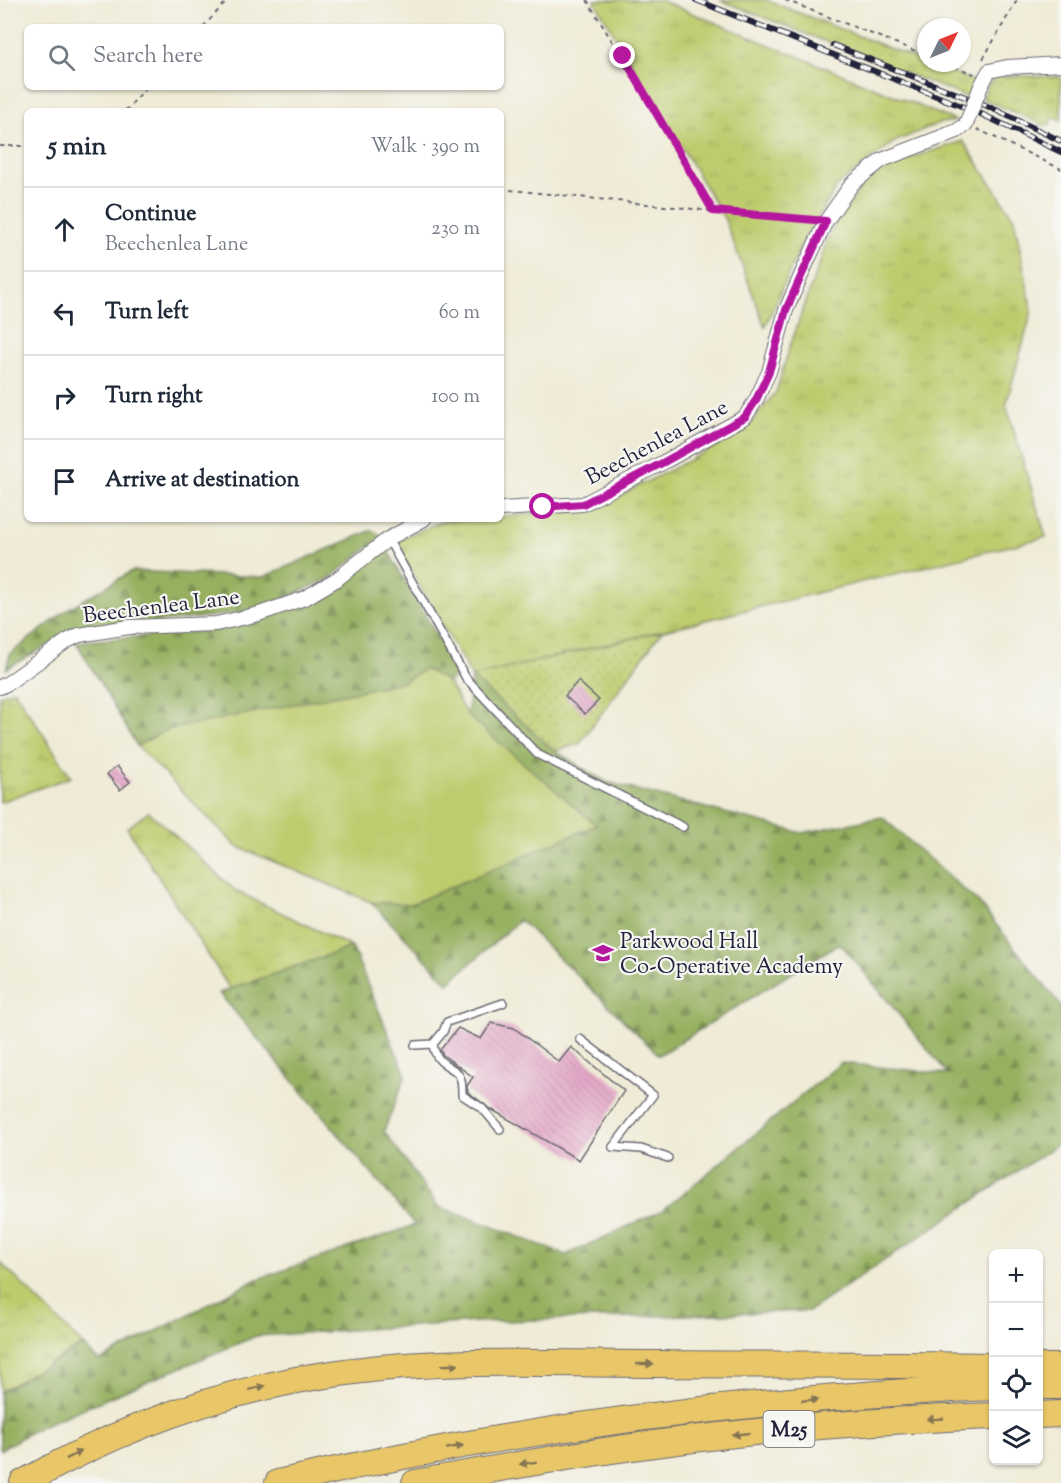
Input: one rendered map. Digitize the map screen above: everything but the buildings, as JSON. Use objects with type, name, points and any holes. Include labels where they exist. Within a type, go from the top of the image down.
[{"type":"highway","points":[[23,1483],[87,1449],[167,1415],[253,1389],[346,1372],[413,1366],[519,1364],[989,1366]]},
{"type":"highway","points":[[1043,1366],[1061,1367]]},
{"type":"highway","points":[[1043,1386],[1061,1386]]},
{"type":"highway","name":"M25","points":[[278,1483],[398,1457],[509,1437],[631,1419],[779,1402],[989,1387]]},
{"type":"highway","points":[[1043,1415],[1061,1414]]},
{"type":"highway","name":"M25","points":[[415,1483],[525,1463],[686,1440],[850,1423],[989,1416]]},
{"type":"street","points":[[966,124],[982,81],[989,71],[1006,67],[1061,64]]},
{"type":"street","name":"Beechenlea Lane","points":[[504,509],[583,504],[745,417],[769,372],[786,310],[826,221],[852,184],[882,160],[957,132],[966,124]]},
{"type":"street","name":"Beechenlea Lane","points":[[0,687],[8,684],[67,641],[79,635],[129,627],[216,624],[258,614],[305,598],[337,579],[388,539],[419,522]]},
{"type":"lane","points":[[388,539],[466,678],[537,754],[683,827]]},
{"type":"lane","points":[[415,1045],[433,1044],[443,1032],[447,1022],[503,1003]]},
{"type":"lane","points":[[580,1039],[653,1095],[613,1147],[641,1149],[668,1158]]},
{"type":"lane","points":[[433,1044],[437,1058],[442,1064],[457,1072],[461,1079],[462,1095],[482,1108],[500,1129]]},
{"type":"path","points":[[206,24],[228,0]]},
{"type":"path","points":[[587,0],[713,211]]},
{"type":"path","points":[[785,0],[917,51]]},
{"type":"path","points":[[964,72],[982,81],[984,57],[1017,0]]},
{"type":"path","points":[[128,108],[144,90]]},
{"type":"path","points":[[966,124],[1061,169]]},
{"type":"path","points":[[0,146],[24,146]]},
{"type":"path","points":[[504,189],[826,221]]},
{"type":"green space","points":[[594,0],[660,0],[956,121],[939,123],[896,141],[838,185],[802,243],[765,327],[725,220]]},
{"type":"green space","points":[[720,0],[766,0],[917,59],[917,72],[950,72],[976,82],[969,98]]},
{"type":"green space","points":[[994,77],[1061,77],[1061,121],[1053,117],[1050,124],[1044,125],[983,99]]},
{"type":"green space","points":[[963,141],[1014,218],[1032,311],[1006,405],[1046,537],[472,677],[394,541],[441,522],[504,522],[504,516],[592,510],[744,432],[776,392],[831,230],[863,185],[895,163]]},
{"type":"green space","points":[[372,530],[382,537],[328,579],[253,612],[73,631],[6,669],[10,654],[68,609],[132,571],[263,577]]},
{"type":"green space","points":[[386,548],[459,673],[448,682],[425,669],[403,682],[167,730],[137,746],[76,642],[218,630],[309,601]]},
{"type":"green space","points":[[662,631],[579,744],[555,751],[472,677]]},
{"type":"green space","points":[[425,669],[448,682],[467,715],[596,825],[411,904],[371,902],[236,846],[137,746],[167,730],[403,682]]},
{"type":"green space","points":[[472,677],[555,751],[606,782],[802,833],[882,817],[979,903],[1061,1006],[1061,1142],[809,1311],[476,1322],[256,1336],[39,1427],[0,1450],[0,1392],[83,1345],[99,1361],[255,1280],[415,1225],[219,993],[352,947],[406,1075],[384,1131],[438,1206],[566,1255],[663,1210],[841,1063],[948,1074],[840,943],[659,1055],[520,920],[448,983],[371,902],[411,904],[596,825],[467,715]]},
{"type":"green space","points":[[14,690],[71,777],[0,802],[0,695]]},
{"type":"green space","points":[[149,812],[236,891],[352,947],[230,989],[127,828]]},
{"type":"green space","points":[[0,1262],[83,1345],[0,1392]]},
{"type":"railway","points":[[696,0],[979,113],[1061,152]]},
{"type":"railway","points":[[833,45],[983,104],[1061,141]]},
{"type":"place","name":"Parkwood Hall Co-Operative Academy","points":[[603,953]]},
{"type":"route","points":[[543,507],[583,504],[745,417],[769,372],[786,310],[826,221],[713,211],[623,56]]}]
